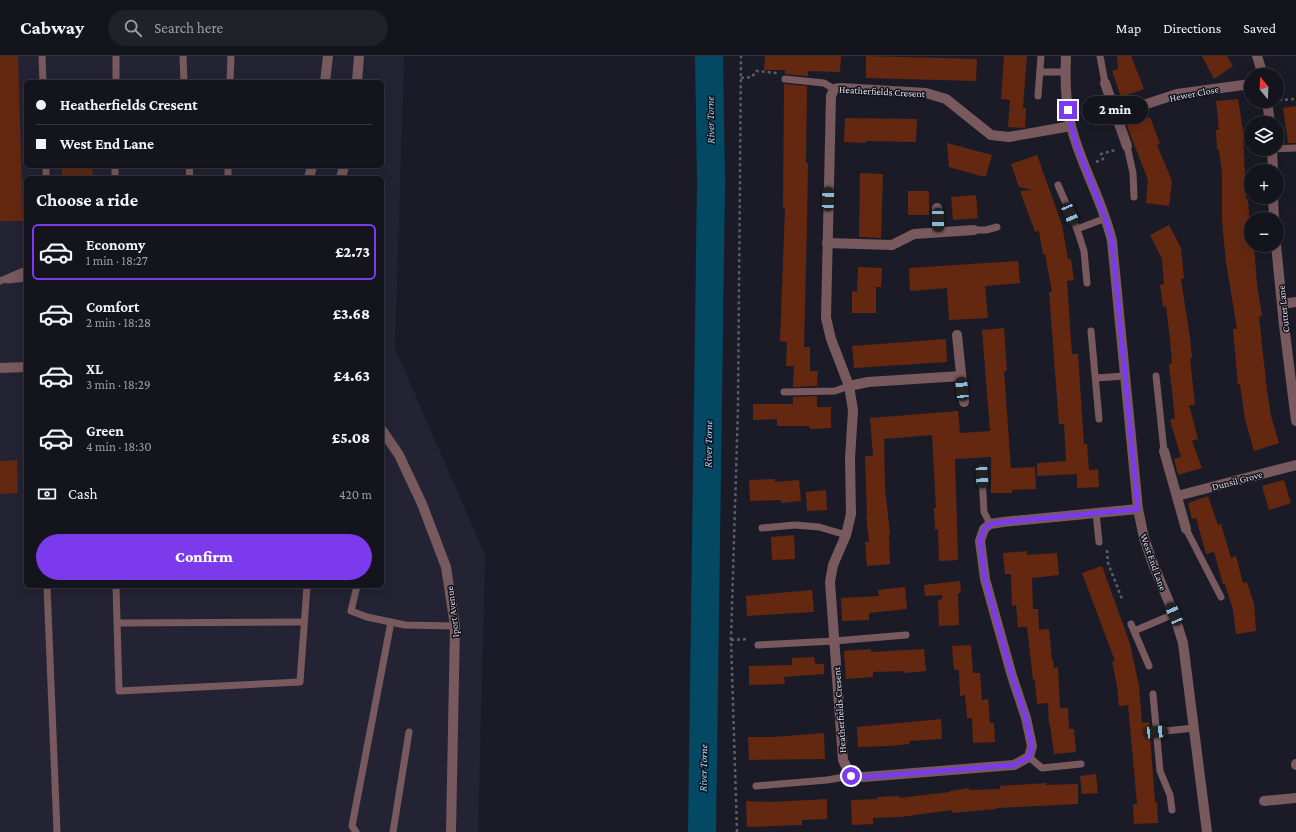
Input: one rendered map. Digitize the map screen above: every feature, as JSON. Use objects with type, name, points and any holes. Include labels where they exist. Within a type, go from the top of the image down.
[{"type":"street","points":[[326,80],[328,56]]},
{"type":"street","points":[[357,80],[359,56]]},
{"type":"street","name":"West End Lane","points":[[1066,56],[1065,94],[1070,126],[1106,218],[1112,241],[1138,509],[1144,538],[1152,564],[1174,614],[1183,643],[1207,832]]},
{"type":"street","points":[[1257,56],[1262,68]]},
{"type":"street","points":[[1105,83],[1127,146]]},
{"type":"street","name":"Hewer Close","points":[[1116,114],[1178,94],[1244,85]]},
{"type":"street","name":"Heatherfields Cresent","points":[[851,776],[843,760],[830,582],[832,565],[846,535],[851,514],[850,459],[853,410],[849,386],[831,339],[826,318],[831,96],[834,89],[841,88],[926,93],[946,99],[991,136],[1009,137],[1070,126]]},
{"type":"street","points":[[937,208],[938,232]]},
{"type":"street","points":[[827,243],[892,245],[914,234],[974,230]]},
{"type":"street","name":"Cutter Lane","points":[[1277,252],[1296,421]]},
{"type":"street","points":[[1282,304],[1296,302]]},
{"type":"street","points":[[957,335],[964,402]]},
{"type":"street","points":[[0,368],[24,367]]},
{"type":"street","points":[[849,386],[868,382],[961,376]]},
{"type":"street","name":"Iport Avenue","points":[[384,433],[399,455],[427,518],[446,568],[455,626],[451,832]]},
{"type":"street","points":[[1164,450],[1186,529]]},
{"type":"street","name":"Dunsil Grove","points":[[1177,496],[1296,465]]},
{"type":"street","points":[[851,776],[864,777],[1014,765],[1029,757],[1032,746],[1026,718],[1012,676],[985,579],[980,541],[984,529],[990,524],[1003,522],[1138,509]]},
{"type":"street","points":[[1264,801],[1296,798]]},
{"type":"lane","points":[[42,56],[43,80]]},
{"type":"lane","points":[[116,56],[116,80]]},
{"type":"lane","points":[[183,56],[184,80]]},
{"type":"lane","points":[[230,80],[231,56]]},
{"type":"lane","points":[[1038,96],[1041,56]]},
{"type":"lane","points":[[1100,56],[1105,83]]},
{"type":"lane","points":[[1040,72],[1066,72]]},
{"type":"lane","points":[[785,79],[824,83],[834,89]]},
{"type":"lane","points":[[1127,146],[1133,173],[1134,196]]},
{"type":"lane","points":[[1284,148],[1296,148]]},
{"type":"lane","points":[[1058,185],[1077,229],[1084,251],[1087,283]]},
{"type":"lane","points":[[1077,229],[1106,218]]},
{"type":"lane","points":[[974,230],[986,230],[997,227]]},
{"type":"lane","points":[[0,281],[24,271]]},
{"type":"lane","points":[[0,281],[24,278]]},
{"type":"lane","points":[[1091,331],[1099,419]]},
{"type":"lane","points":[[1096,378],[1125,376]]},
{"type":"lane","points":[[1156,376],[1164,450]]},
{"type":"lane","points":[[784,392],[835,391],[849,386]]},
{"type":"lane","points":[[982,476],[984,512],[990,524]]},
{"type":"lane","points":[[1096,513],[1099,542]]},
{"type":"lane","points":[[762,528],[796,525],[819,527],[846,535]]},
{"type":"lane","points":[[1186,529],[1221,597]]},
{"type":"lane","points":[[47,588],[57,832]]},
{"type":"lane","points":[[116,588],[119,692],[300,682],[307,588]]},
{"type":"lane","points":[[357,588],[351,611],[367,617],[405,625],[455,626]]},
{"type":"lane","points":[[1134,631],[1174,614]]},
{"type":"lane","points":[[117,623],[304,622]]},
{"type":"lane","points":[[356,832],[352,826],[391,622]]},
{"type":"lane","points":[[1131,624],[1149,666]]},
{"type":"lane","points":[[758,645],[906,635]]},
{"type":"lane","points":[[1153,694],[1160,771],[1170,795],[1172,810]]},
{"type":"lane","points":[[1156,732],[1194,728]]},
{"type":"lane","points":[[393,832],[409,732]]},
{"type":"lane","points":[[1029,757],[1042,768],[1081,764]]},
{"type":"lane","points":[[756,786],[827,780],[851,776]]},
{"type":"path","points":[[737,832],[731,640],[738,407],[741,56]]},
{"type":"path","points":[[1284,100],[1296,99]]},
{"type":"path","points":[[1085,167],[1103,159],[1101,154],[1127,146]]},
{"type":"path","points":[[1107,549],[1108,563],[1122,599]]},
{"type":"shaded area","points":[[0,56],[404,56],[395,348],[485,555],[478,832],[0,832]]},
{"type":"building","points":[[0,56],[18,56],[23,221],[0,221]]},
{"type":"building","points":[[765,56],[841,56],[840,72],[808,71],[808,76],[785,74],[785,70],[764,70]]},
{"type":"building","points":[[866,56],[977,59],[976,81],[866,78]]},
{"type":"building","points":[[1004,56],[1027,56],[1023,108],[1026,108],[1025,128],[1008,127],[1010,100],[1001,99]]},
{"type":"building","points":[[1117,56],[1131,56],[1144,89],[1121,97],[1112,71],[1118,69]]},
{"type":"building","points":[[1202,56],[1227,56],[1233,66],[1214,79]]},
{"type":"building","points":[[784,84],[807,86],[806,163],[808,163],[804,347],[810,347],[810,371],[818,371],[817,386],[793,387],[794,366],[786,366],[787,342],[780,341],[785,208],[783,208]]},
{"type":"building","points":[[1238,99],[1243,131],[1244,204],[1248,204],[1249,212],[1244,212],[1244,252],[1255,252],[1257,284],[1262,316],[1259,317],[1267,390],[1271,416],[1279,443],[1254,451],[1245,419],[1240,384],[1238,385],[1233,329],[1237,329],[1226,262],[1222,221],[1222,173],[1219,150],[1217,150],[1216,130],[1219,130],[1216,101]]},
{"type":"building","points":[[1296,106],[1296,143],[1288,143],[1284,108]]},
{"type":"building","points":[[1150,117],[1160,144],[1157,145],[1172,181],[1169,206],[1146,203],[1148,180],[1127,126]]},
{"type":"building","points":[[845,118],[917,119],[916,142],[844,142]]},
{"type":"building","points":[[947,143],[992,155],[986,176],[949,167]]},
{"type":"building","points":[[1037,155],[1062,225],[1068,259],[1071,259],[1074,280],[1067,281],[1072,354],[1078,354],[1084,444],[1087,444],[1089,470],[1098,469],[1099,487],[1077,488],[1077,474],[1037,476],[1037,463],[1066,461],[1064,424],[1059,424],[1049,292],[1052,292],[1045,254],[1043,254],[1039,231],[1035,232],[1020,191],[1032,190],[1019,187],[1011,164]]},
{"type":"building","points":[[62,168],[92,168],[93,176],[62,176]]},
{"type":"building","points":[[860,173],[883,174],[881,238],[859,237]]},
{"type":"building","points":[[908,191],[929,191],[929,215],[908,215]]},
{"type":"building","points":[[976,195],[978,218],[953,220],[951,197]]},
{"type":"building","points":[[1169,225],[1181,248],[1184,278],[1181,279],[1190,338],[1192,358],[1190,358],[1195,405],[1189,405],[1198,439],[1192,441],[1202,468],[1178,475],[1174,459],[1181,457],[1170,420],[1175,418],[1169,364],[1172,363],[1170,339],[1166,306],[1163,307],[1160,285],[1164,284],[1162,259],[1150,235]]},
{"type":"building","points":[[1018,261],[1020,283],[985,286],[988,318],[949,320],[947,288],[910,291],[909,268]]},
{"type":"building","points":[[858,267],[882,268],[881,287],[876,287],[876,313],[852,313],[852,291],[857,292]]},
{"type":"building","points":[[1004,328],[1007,371],[1004,371],[1011,468],[1035,467],[1036,489],[1012,490],[1012,493],[991,493],[991,457],[955,459],[958,560],[939,561],[938,529],[935,530],[934,508],[936,508],[932,435],[884,439],[885,488],[890,534],[890,564],[867,566],[865,542],[869,542],[866,516],[865,456],[873,456],[870,418],[958,411],[960,433],[990,431],[982,330]]},
{"type":"building","points":[[946,339],[947,362],[854,368],[852,346]]},
{"type":"building","points":[[817,396],[817,407],[831,407],[831,428],[810,429],[809,426],[777,426],[777,419],[753,420],[753,404],[793,404],[793,397]]},
{"type":"building","points":[[17,460],[18,493],[0,494],[0,461]]},
{"type":"building","points":[[775,479],[775,482],[799,480],[801,501],[781,503],[781,500],[750,501],[749,480]]},
{"type":"building","points":[[1284,480],[1291,503],[1269,510],[1262,486]]},
{"type":"building","points":[[826,490],[827,510],[807,511],[806,492]]},
{"type":"building","points":[[1208,496],[1218,525],[1221,524],[1231,558],[1236,556],[1243,583],[1247,582],[1254,604],[1256,631],[1236,634],[1233,610],[1225,584],[1223,584],[1214,552],[1206,554],[1196,518],[1192,519],[1188,503]]},
{"type":"building","points":[[794,535],[795,559],[772,560],[771,537]]},
{"type":"building","points":[[1027,551],[1027,555],[1057,553],[1059,575],[1032,578],[1033,609],[1038,609],[1039,630],[1049,629],[1052,660],[1054,668],[1058,667],[1060,708],[1068,708],[1069,729],[1074,729],[1076,752],[1054,754],[1049,725],[1048,703],[1037,704],[1027,627],[1018,627],[1016,605],[1012,606],[1011,574],[1005,574],[1003,553]]},
{"type":"building","points":[[1102,566],[1130,644],[1139,686],[1142,723],[1149,722],[1158,823],[1134,824],[1133,804],[1137,804],[1128,705],[1119,706],[1112,661],[1115,661],[1082,573]]},
{"type":"building","points":[[960,581],[961,593],[958,593],[959,625],[939,626],[938,600],[942,599],[942,595],[925,596],[924,585]]},
{"type":"building","points":[[905,587],[907,609],[869,613],[869,620],[842,621],[841,598],[879,596],[878,590]]},
{"type":"building","points":[[812,590],[814,612],[747,616],[746,596]]},
{"type":"building","points":[[971,645],[973,673],[980,673],[982,700],[988,699],[990,723],[994,723],[995,742],[973,743],[972,718],[967,718],[965,695],[960,696],[959,670],[954,670],[952,646]]},
{"type":"building","points":[[871,649],[871,652],[924,649],[926,671],[904,673],[904,671],[873,672],[873,677],[846,679],[844,651]]},
{"type":"building","points":[[814,657],[815,664],[824,664],[824,674],[784,677],[785,684],[749,685],[749,666],[792,665],[792,658]]},
{"type":"building","points":[[941,719],[942,739],[909,741],[910,744],[889,746],[858,747],[857,727]]},
{"type":"building","points":[[824,733],[825,759],[749,760],[748,737],[773,737]]},
{"type":"building","points":[[1096,774],[1098,793],[1082,794],[1080,776]]},
{"type":"building","points":[[1046,783],[1046,785],[1078,784],[1078,804],[996,808],[952,813],[952,810],[900,817],[873,818],[873,824],[852,825],[851,800],[899,796],[899,798],[950,792],[969,788],[969,790],[1000,789],[1000,786]]},
{"type":"building","points":[[827,799],[827,819],[802,820],[802,825],[747,827],[746,801],[771,802]]},
{"type":"waterway","name":"River Torne","points":[[702,832],[711,182],[709,56]]},
{"type":"route","points":[[851,776],[864,777],[1014,765],[1029,757],[1032,746],[1026,718],[1012,676],[985,579],[980,541],[984,529],[990,524],[1003,522],[1096,513],[1124,512],[1138,509],[1112,241],[1106,218],[1070,126],[1068,110]]}]
